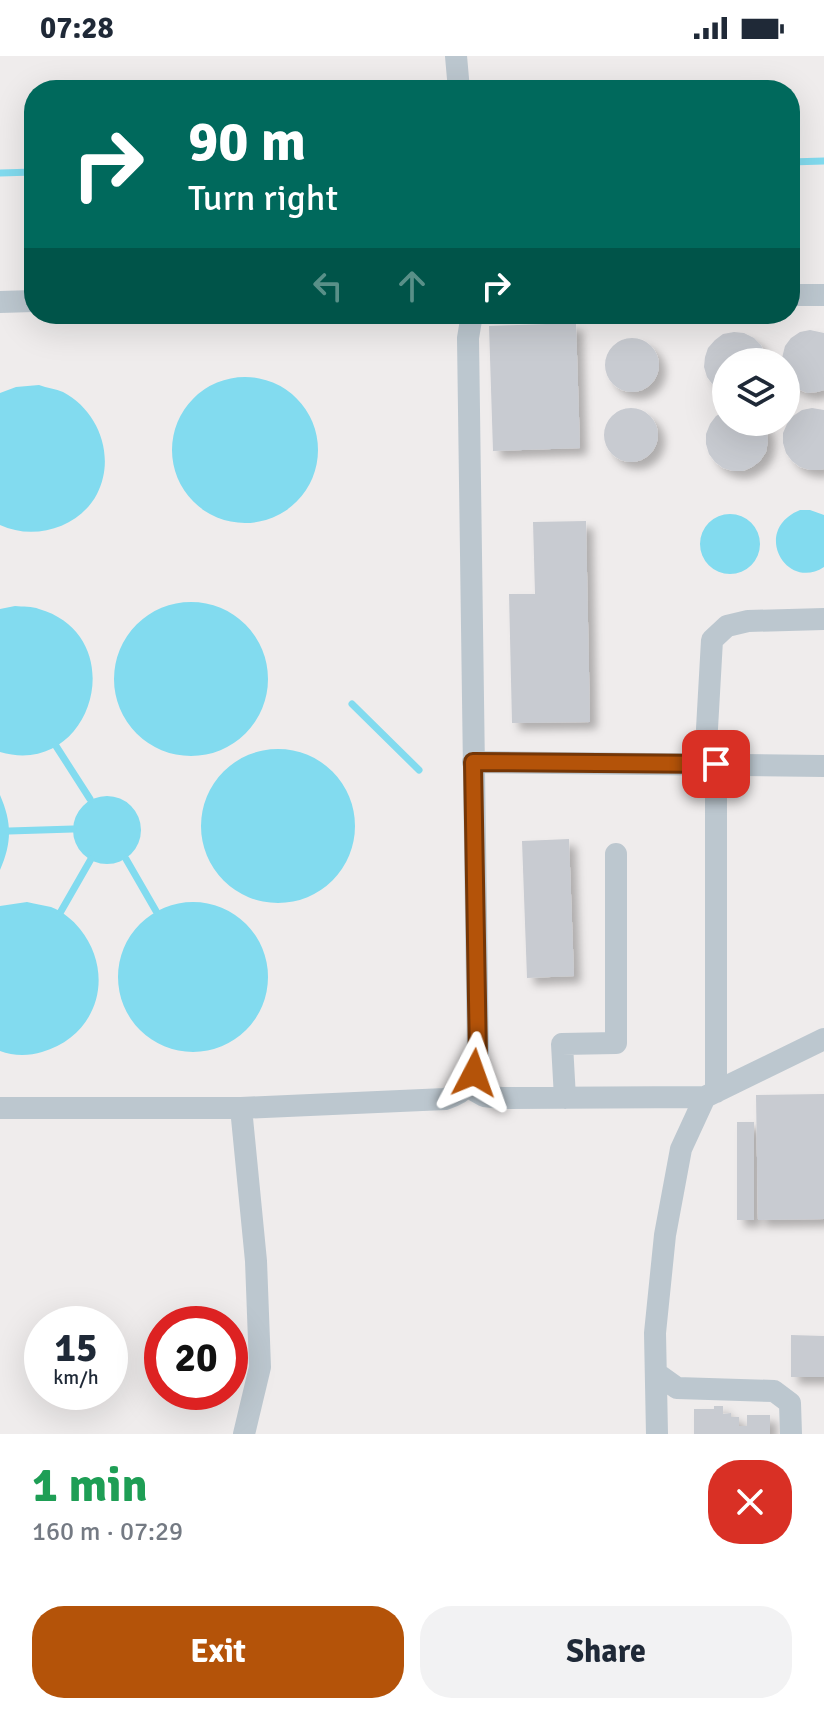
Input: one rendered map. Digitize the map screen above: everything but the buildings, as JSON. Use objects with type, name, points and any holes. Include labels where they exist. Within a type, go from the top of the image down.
[{"type":"lane","points":[[456,56],[458,80]]},
{"type":"lane","points":[[800,295],[824,295]]},
{"type":"lane","points":[[0,302],[24,301]]},
{"type":"lane","points":[[0,1108],[241,1108],[445,1099],[468,1087],[478,1059],[468,338],[470,324]]},
{"type":"lane","points":[[657,1434],[657,1300],[672,1196],[681,1149],[711,1094],[712,640],[727,626],[748,621],[824,619]]},
{"type":"lane","points":[[473,762],[824,766]]},
{"type":"lane","points":[[565,1098],[562,1044],[616,1043],[616,854]]},
{"type":"lane","points":[[468,1087],[484,1096],[501,1098],[711,1094],[824,1039]]},
{"type":"lane","points":[[241,1108],[256,1261],[260,1367],[244,1434]]},
{"type":"lane","points":[[656,1373],[677,1388],[774,1391],[790,1403],[791,1434]]},
{"type":"water","points":[[245,377],[273,383],[296,399],[312,422],[318,450],[312,478],[296,501],[273,517],[245,523],[217,517],[194,501],[178,478],[172,450],[178,422],[194,399],[217,383]]},
{"type":"water","points":[[39,385],[63,392],[86,411],[101,436],[105,465],[97,494],[79,515],[54,528],[27,532],[0,525],[0,393],[16,387]]},
{"type":"water","points":[[800,510],[824,515],[824,567],[810,573],[787,565],[779,555],[776,543],[785,519]]},
{"type":"water","points":[[730,514],[741,516],[751,523],[758,533],[758,555],[751,565],[741,572],[730,574],[719,572],[709,565],[702,555],[700,544],[702,533],[709,523],[719,516]]},
{"type":"water","points":[[191,602],[220,608],[245,625],[262,650],[268,679],[262,708],[245,733],[220,750],[191,756],[162,750],[137,733],[120,708],[114,679],[120,650],[137,625],[162,608]]},
{"type":"water","points":[[15,606],[36,608],[68,624],[86,647],[92,673],[90,701],[78,726],[59,745],[32,755],[0,752],[0,609]]},
{"type":"water","points":[[278,749],[307,755],[332,772],[349,797],[355,826],[349,855],[332,880],[307,897],[278,903],[249,897],[224,880],[207,855],[201,826],[207,797],[224,772],[249,755]]},
{"type":"water","points":[[0,795],[9,832],[0,870]]},
{"type":"water","points":[[100,796],[114,796],[126,801],[136,811],[141,830],[136,849],[126,859],[114,864],[100,864],[88,859],[78,849],[73,837],[73,823],[78,811],[88,801]]},
{"type":"water","points":[[27,902],[51,907],[77,926],[91,947],[99,983],[96,1001],[77,1032],[61,1044],[42,1052],[16,1055],[0,1051],[0,906]]},
{"type":"water","points":[[193,902],[222,908],[246,924],[262,948],[268,977],[262,1006],[246,1030],[222,1046],[193,1052],[164,1046],[140,1030],[124,1006],[118,977],[124,948],[140,924],[164,908]]},
{"type":"waterway","points":[[800,162],[824,161]]},
{"type":"waterway","points":[[0,173],[24,172]]},
{"type":"waterway","points":[[352,704],[419,770]]},
{"type":"waterway","points":[[56,746],[90,799]]},
{"type":"waterway","points":[[9,831],[73,829]]},
{"type":"waterway","points":[[60,913],[91,859]]},
{"type":"waterway","points":[[126,859],[156,911]]},
{"type":"route","points":[[474,1073],[478,1059],[473,762],[716,764]]}]
